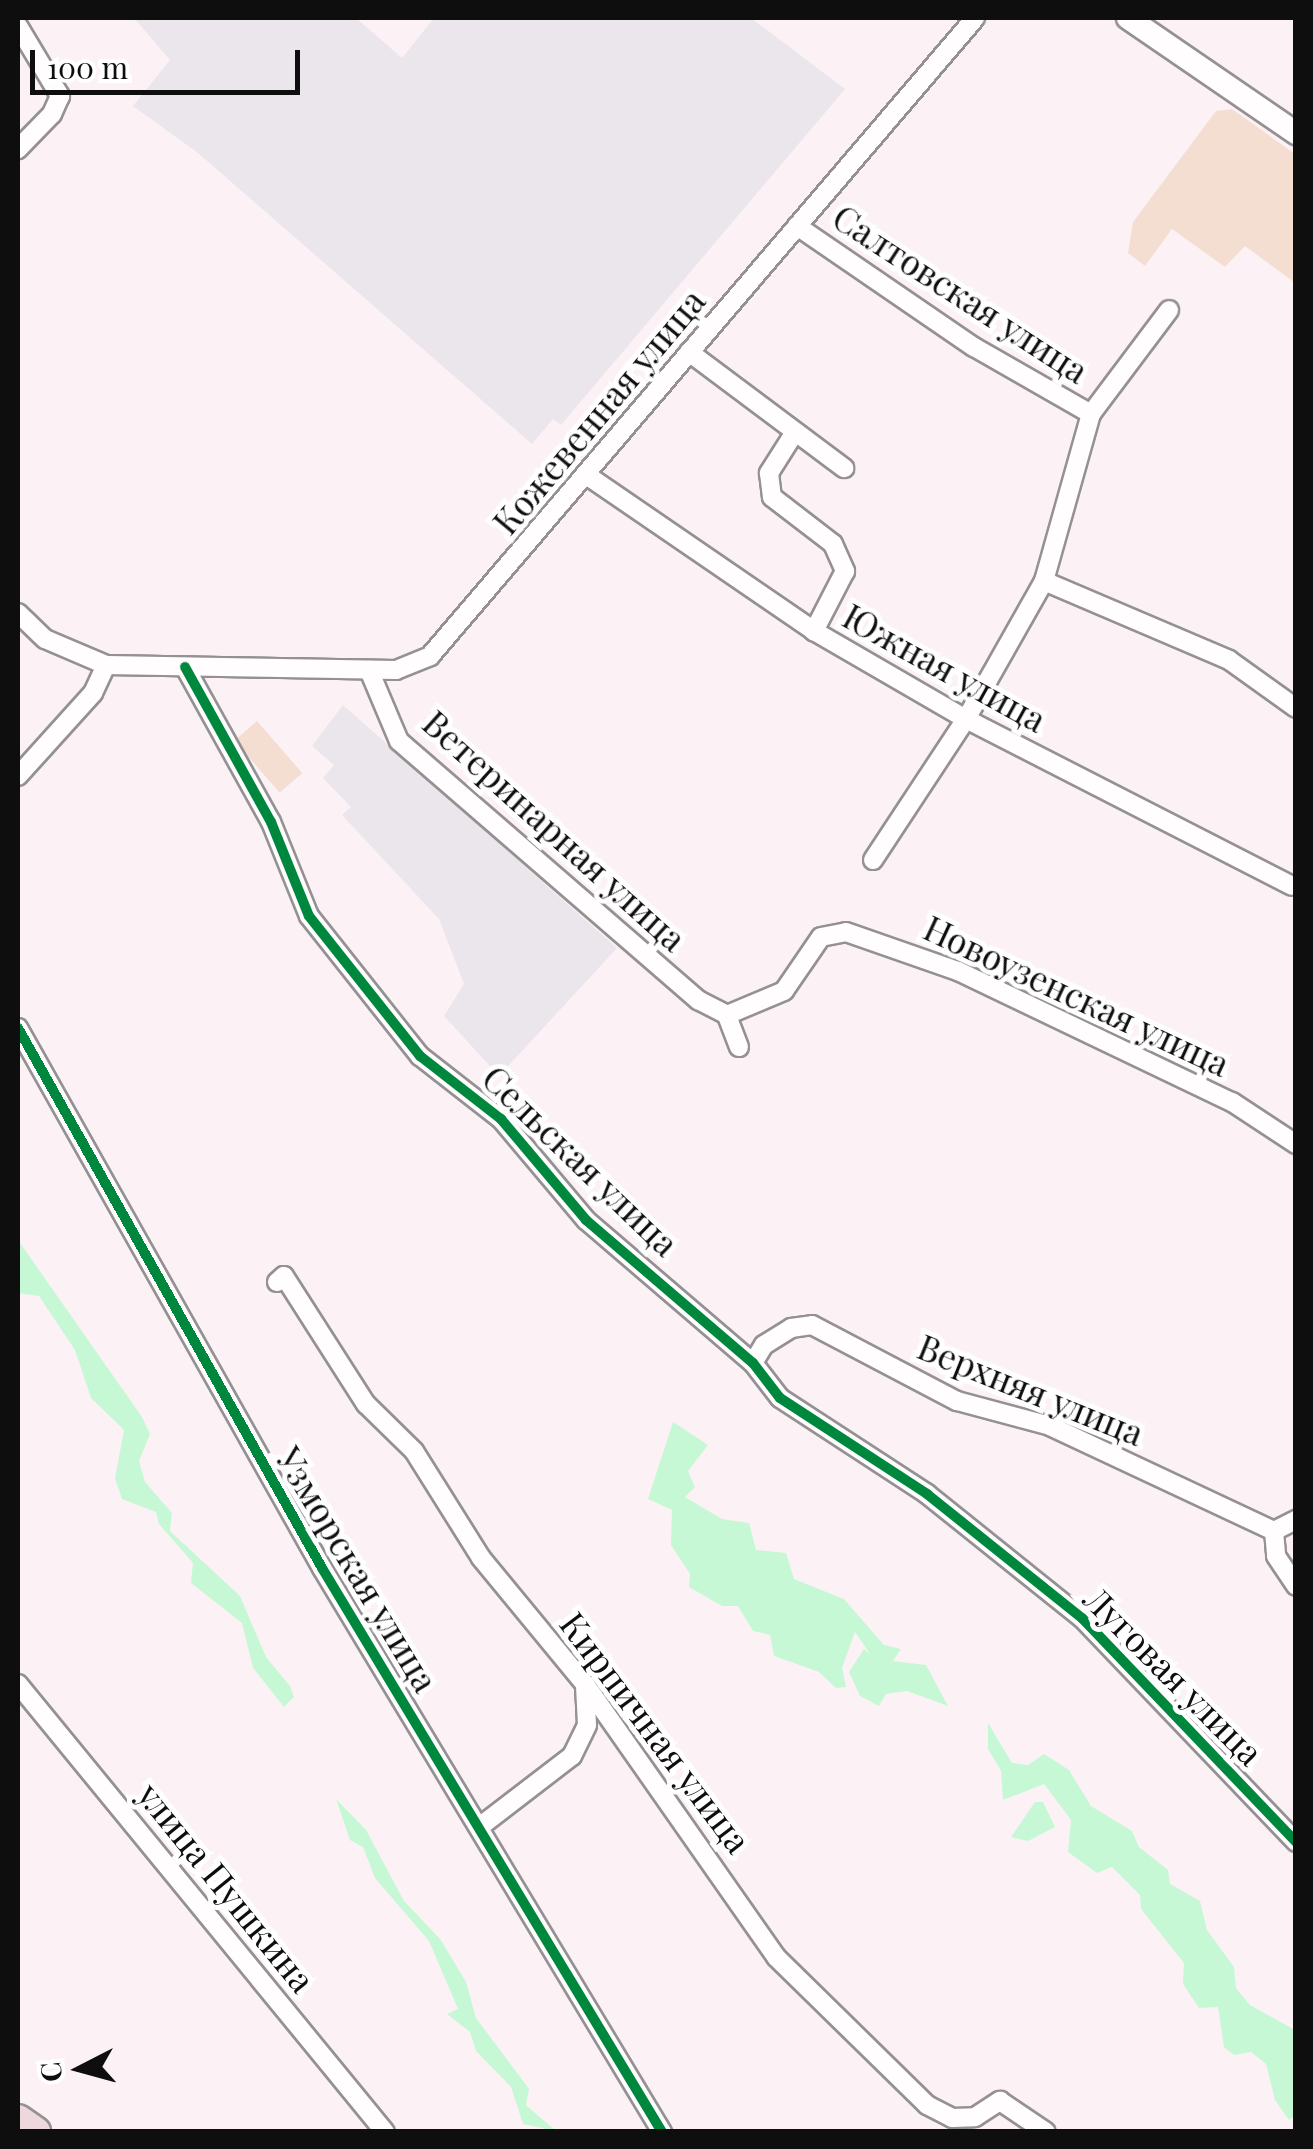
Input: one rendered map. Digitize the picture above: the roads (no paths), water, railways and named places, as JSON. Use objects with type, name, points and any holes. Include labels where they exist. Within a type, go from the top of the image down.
[{"type":"main road","points":[[18,2120],[35,2132]]},
{"type":"street","name":"Кожевенная улица","points":[[106,665],[396,670],[430,656],[975,18]]},
{"type":"street","points":[[1128,18],[1296,133]]},
{"type":"street","points":[[18,26],[60,96],[52,114],[18,149]]},
{"type":"street","name":"Салтовская улица","points":[[797,226],[974,348],[1091,414]]},
{"type":"street","points":[[873,860],[966,720],[1044,581],[1091,414],[1169,310]]},
{"type":"street","points":[[689,352],[844,468]]},
{"type":"street","points":[[795,432],[769,473],[772,497],[833,544],[845,571],[814,631]]},
{"type":"street","name":"Южная улица","points":[[585,474],[814,631],[966,720],[1292,886]]},
{"type":"street","points":[[1044,581],[1229,660],[1296,708]]},
{"type":"street","points":[[18,613],[45,638],[106,665],[93,693],[18,776]]},
{"type":"street","name":"Сельская улица","points":[[186,667],[271,822],[308,916],[420,1056],[502,1119],[586,1220],[678,1298]]},
{"type":"street","name":"Ветеринарная улица","points":[[369,670],[399,741],[698,1000],[727,1015]]},
{"type":"street","name":"Новоузенская улица","points":[[727,1015],[784,990],[822,937],[846,932],[958,971],[1232,1102],[1296,1144]]},
{"type":"street","points":[[727,1015],[738,1047]]},
{"type":"street","name":"Узморская улица","points":[[18,1028],[322,1568],[482,1825],[662,2132]]},
{"type":"street","name":"Кирпичная улица","points":[[277,1282],[284,1276],[366,1404],[414,1451],[481,1558],[585,1684],[776,1957],[927,2105],[952,2118],[975,2116],[1000,2101],[1046,2132]]},
{"type":"street","name":"Луговая улица","points":[[678,1298],[753,1363],[780,1398],[927,1494],[1082,1618],[1296,1842]]},
{"type":"street","name":"Верхняя улица","points":[[753,1363],[764,1345],[791,1328],[812,1325],[838,1333],[958,1401],[1050,1426],[1274,1531]]},
{"type":"street","points":[[1296,1520],[1274,1531],[1276,1556],[1296,1586]]},
{"type":"street","name":"улица Пушкина","points":[[18,1684],[386,2132]]},
{"type":"street","points":[[482,1825],[572,1756],[587,1724],[585,1684]]}]
